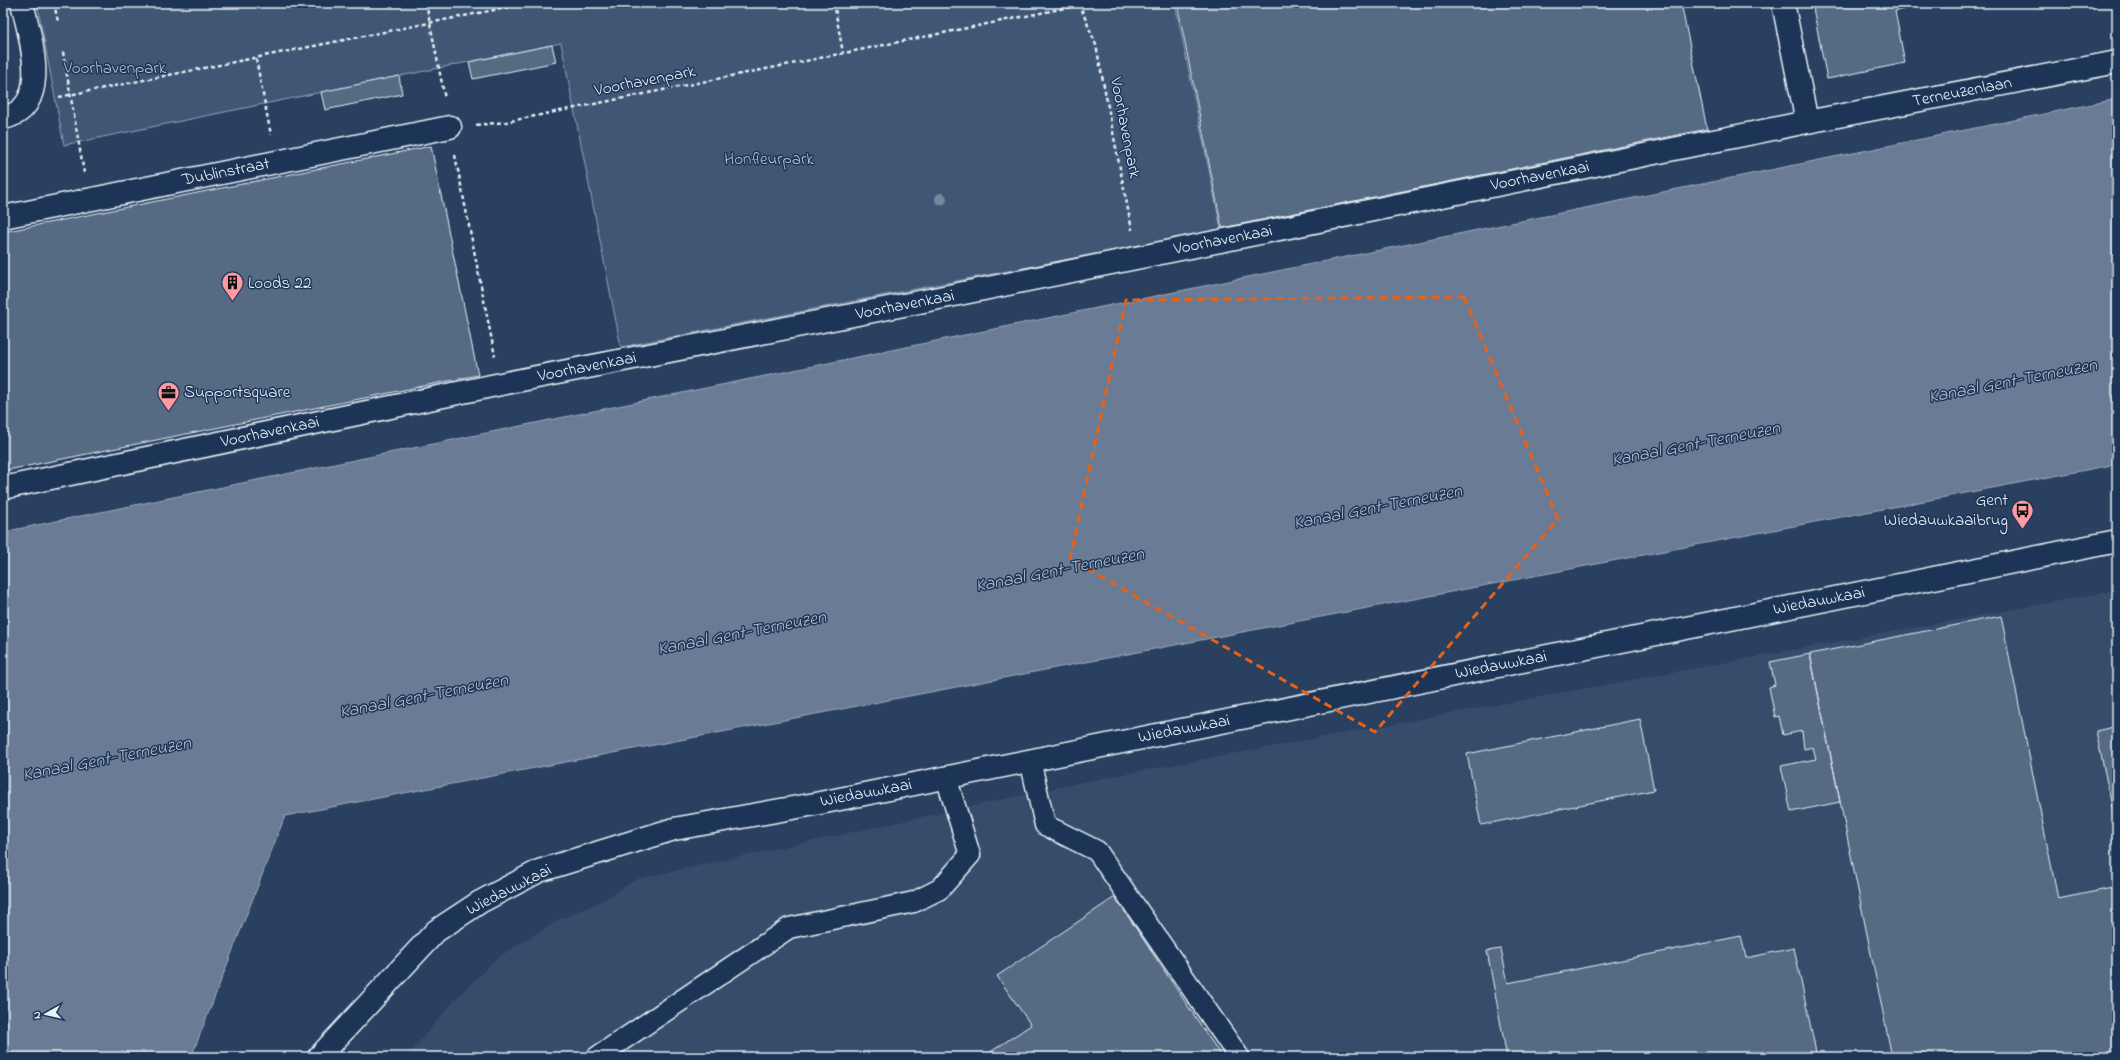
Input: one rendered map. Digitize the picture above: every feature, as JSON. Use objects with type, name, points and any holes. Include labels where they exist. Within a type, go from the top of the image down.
[{"type":"street","points":[[3,118],[13,116],[29,102],[35,83],[28,32],[22,3]]},
{"type":"street","points":[[1783,3],[1807,122]]},
{"type":"street","name":"Terneuzenlaan","points":[[1807,122],[2117,62]]},
{"type":"street","name":"Voorhavenkaai","points":[[3,488],[501,384],[917,303],[1807,122]]},
{"type":"street","name":"Dublinstraat","points":[[3,217],[450,127]]},
{"type":"street","name":"Wiedauwkaai","points":[[319,1057],[436,931],[480,902],[539,871],[674,828],[815,804],[2117,541]]},
{"type":"lane","points":[[1030,760],[1045,825],[1097,852],[1239,1057]]},
{"type":"lane","points":[[597,1057],[789,928],[914,902],[940,889],[970,855],[946,777]]},
{"type":"path","points":[[54,3],[58,26]]},
{"type":"path","points":[[426,3],[501,384]]},
{"type":"path","points":[[29,102],[256,59],[529,3]]},
{"type":"path","points":[[834,3],[843,53]]},
{"type":"path","name":"Voorhavenpark","points":[[450,127],[506,122],[1080,4],[1096,45],[1138,257]]},
{"type":"path","points":[[62,49],[88,199]]},
{"type":"path","points":[[256,59],[277,162]]},
{"type":"highlighted area","points":[[1464,297],[1558,519],[1375,732],[1070,559],[1126,300]]},
{"type":"shaded area","points":[[2117,590],[2117,1057],[406,1057],[454,1001],[497,958],[560,919],[600,902],[637,879],[1092,780]]},
{"type":"green space","name":"Honfleurpark","points":[[37,3],[1175,3],[1221,229],[621,347],[561,43],[64,145]]},
{"type":"water","name":"Kanaal Gent-Terneuzen","points":[[2117,99],[2117,464],[285,816],[190,1057],[3,1057],[3,532]]},
{"type":"building","points":[[1177,3],[1681,3],[1707,129],[1222,228]]},
{"type":"building","points":[[1812,3],[1933,3],[1895,11],[1905,63],[1827,79]]},
{"type":"building","points":[[552,45],[556,62],[473,79],[469,62]]},
{"type":"building","points":[[399,76],[402,94],[325,110],[321,92]]},
{"type":"building","name":"Loods 22","points":[[431,146],[478,375],[3,471],[3,232]]},
{"type":"building","points":[[2001,616],[2058,899],[2117,887],[2117,1057],[1892,1057],[1810,654]]},
{"type":"building","points":[[1810,654],[1840,802],[1791,812],[1781,766],[1816,759],[1813,747],[1804,749],[1802,731],[1783,735],[1779,716],[1775,717],[1769,687],[1775,685],[1770,662]]},
{"type":"building","points":[[1640,719],[1654,790],[1481,825],[1467,754]]},
{"type":"building","points":[[2117,726],[2117,830],[2096,731]]},
{"type":"building","points":[[1115,897],[1222,1057],[983,1057],[1031,1025],[997,976]]},
{"type":"building","points":[[1741,936],[1746,958],[1794,948],[1817,1057],[1507,1057],[1487,951],[1501,949],[1508,983]]},
{"type":"place","name":"Loods 22","points":[[233,302]]},
{"type":"place","name":"Supportsquare","points":[[169,412]]},
{"type":"place","name":"Gent Wiedauwkaaibrug","points":[[2023,530]]}]
